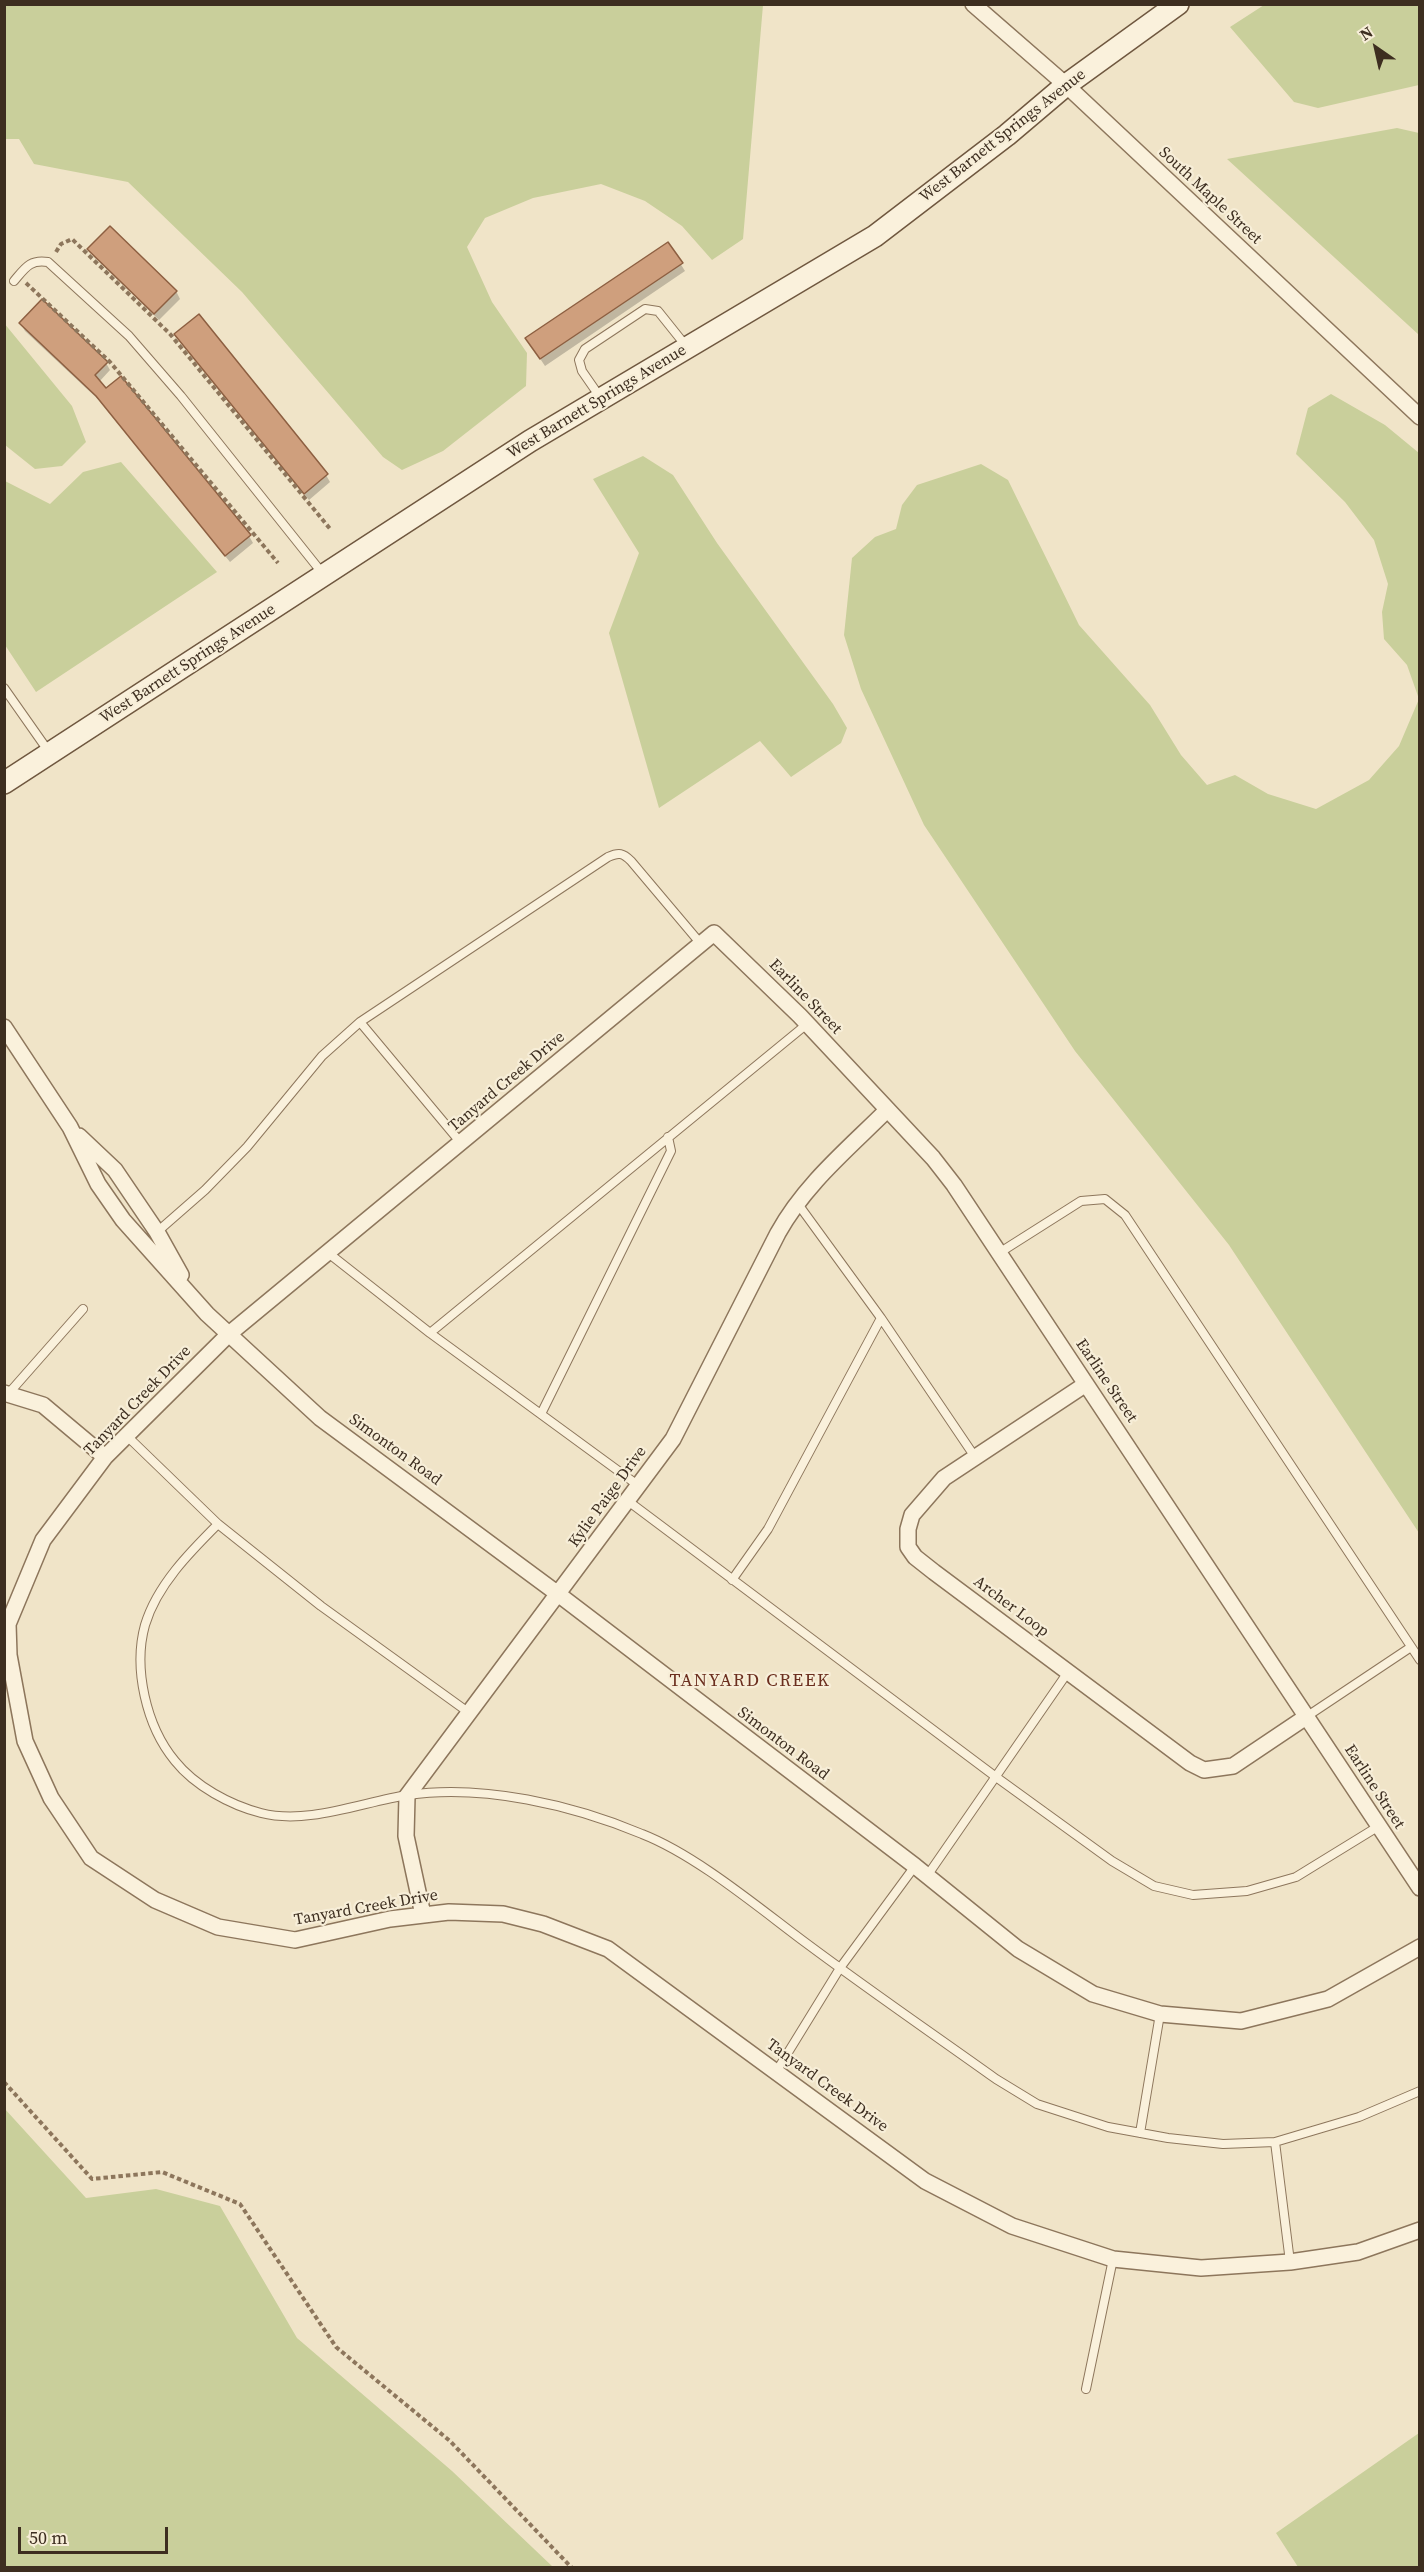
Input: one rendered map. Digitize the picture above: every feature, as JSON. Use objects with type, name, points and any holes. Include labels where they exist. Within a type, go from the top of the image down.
[{"type":"street","name":"South Maple Street","points":[[973,4],[1066,85],[1419,417]]},
{"type":"street","name":"West Barnett Springs Avenue","points":[[4,783],[530,441],[875,236],[1007,135],[1066,85],[1178,4]]},
{"type":"street","name":"Tanyard Creek Drive","points":[[714,933],[229,1334],[105,1457],[43,1540],[8,1624],[9,1655],[25,1741],[51,1798],[91,1858],[155,1900],[218,1927],[295,1940],[390,1919],[449,1912],[503,1914],[543,1924],[608,1949],[925,2181],[1012,2226],[1113,2259],[1201,2268],[1290,2262],[1358,2252],[1419,2230]]},
{"type":"street","name":"Earline Street","points":[[714,933],[807,1024],[933,1158],[999,1253],[1419,1888]]},
{"type":"street","name":"Simonton Road","points":[[4,1027],[70,1127],[98,1184],[123,1220],[229,1334],[320,1418],[558,1594],[915,1866],[1018,1949],[1093,1994],[1160,2014],[1242,2021],[1328,1999],[1419,1947]]},
{"type":"street","name":"Kylie Paige Drive","points":[[407,1796],[673,1439],[778,1233],[797,1202],[887,1110]]},
{"type":"street","name":"Simonton Road","points":[[70,1127],[115,1170],[157,1232],[190,1294]]},
{"type":"street","name":"Archer Loop","points":[[1086,1384],[944,1478],[912,1515],[908,1529],[908,1547],[915,1557],[1190,1762],[1204,1770],[1233,1766],[1306,1717]]},
{"type":"street","points":[[7,1393],[43,1405],[105,1457]]},
{"type":"street","points":[[407,1796],[406,1836],[423,1915]]},
{"type":"lane","points":[[16,278],[27,265],[37,260],[48,262],[140,349],[278,515],[323,575]]},
{"type":"lane","points":[[601,398],[582,371],[579,360],[585,349],[645,309],[658,311],[687,347]]},
{"type":"lane","points":[[4,688],[50,754]]},
{"type":"lane","points":[[157,1232],[189,1205],[247,1147],[322,1056],[360,1022],[617,853],[624,855],[642,871],[701,944]]},
{"type":"lane","points":[[360,1022],[461,1143]]},
{"type":"lane","points":[[430,1333],[807,1024]]},
{"type":"lane","points":[[541,1414],[670,1151],[668,1137]]},
{"type":"lane","points":[[999,1253],[1081,1201],[1105,1199],[1125,1215],[1419,1660]]},
{"type":"lane","points":[[797,1202],[881,1318],[975,1457]]},
{"type":"lane","points":[[327,1252],[430,1333],[639,1486]]},
{"type":"lane","points":[[7,1393],[83,1309]]},
{"type":"lane","points":[[732,1580],[768,1528],[881,1318]]},
{"type":"lane","points":[[127,1436],[218,1524],[321,1606],[468,1712]]},
{"type":"lane","points":[[628,1501],[996,1777],[1112,1861],[1154,1886],[1193,1895],[1247,1891],[1296,1877],[1379,1826]]},
{"type":"lane","points":[[218,1524],[190,1552],[162,1590],[146,1624],[139,1661],[145,1694],[158,1733],[175,1761],[201,1785],[231,1802],[262,1814],[300,1815],[341,1811],[407,1796],[445,1792],[543,1803],[592,1815],[646,1835],[685,1857],[720,1881],[996,2079],[1037,2104],[1108,2127],[1222,2144],[1275,2142],[1359,2117],[1419,2091]]},
{"type":"lane","points":[[1306,1717],[1411,1647]]},
{"type":"lane","points":[[927,1876],[1068,1672]]},
{"type":"lane","points":[[776,2072],[840,1968],[915,1866]]},
{"type":"lane","points":[[1140,2133],[1160,2014]]},
{"type":"lane","points":[[1275,2142],[1290,2262]]},
{"type":"lane","points":[[1086,2389],[1113,2259]]},
{"type":"path","points":[[48,262],[61,244],[72,239],[170,334],[331,530]]},
{"type":"path","points":[[16,278],[110,362],[279,563]]},
{"type":"path","points":[[4,2082],[92,2179],[162,2172],[240,2204],[336,2347],[450,2441],[572,2568]]},
{"type":"green space","points":[[5,4],[763,5],[743,239],[712,260],[682,226],[645,201],[601,184],[533,198],[485,218],[467,247],[492,302],[527,353],[526,386],[443,451],[402,470],[383,457],[242,292],[128,182],[34,164],[19,139],[5,139]]},
{"type":"green space","points":[[1264,5],[1419,5],[1419,85],[1318,108],[1294,102],[1230,27]]},
{"type":"green space","points":[[1397,128],[1419,133],[1419,335],[1227,159]]},
{"type":"green space","points":[[4,323],[72,406],[86,442],[62,466],[35,469],[5,445]]},
{"type":"green space","points":[[1331,394],[1385,425],[1419,453],[1419,699],[1407,665],[1384,639],[1382,612],[1388,584],[1374,540],[1345,502],[1296,454],[1308,408]]},
{"type":"green space","points":[[643,456],[673,475],[717,543],[833,704],[847,728],[841,743],[791,777],[760,741],[659,808],[609,633],[639,553],[593,479]]},
{"type":"green space","points":[[121,462],[217,572],[36,692],[5,645],[5,481],[50,504],[83,472]]},
{"type":"green space","points":[[981,464],[1008,480],[1079,625],[1150,705],[1181,755],[1207,785],[1235,775],[1268,794],[1316,809],[1369,780],[1399,746],[1419,699],[1419,1533],[1229,1245],[1075,1051],[924,825],[861,689],[844,635],[852,558],[875,537],[896,529],[902,505],[917,485]]},
{"type":"green space","points":[[4,2108],[86,2198],[156,2189],[220,2206],[297,2338],[452,2471],[553,2567],[5,2567]]},
{"type":"green space","points":[[1419,2433],[1419,2567],[1298,2567],[1276,2533]]},
{"type":"building","points":[[110,226],[177,291],[154,314],[87,249]]},
{"type":"building","points":[[668,242],[683,263],[540,359],[525,338]]},
{"type":"building","points":[[42,299],[108,362],[95,375],[106,388],[121,376],[251,535],[225,556],[96,396],[19,323]]},
{"type":"building","points":[[199,314],[328,474],[304,494],[174,334]]},
{"type":"district","name":"TANYARD CREEK","points":[[750,1681]]}]
